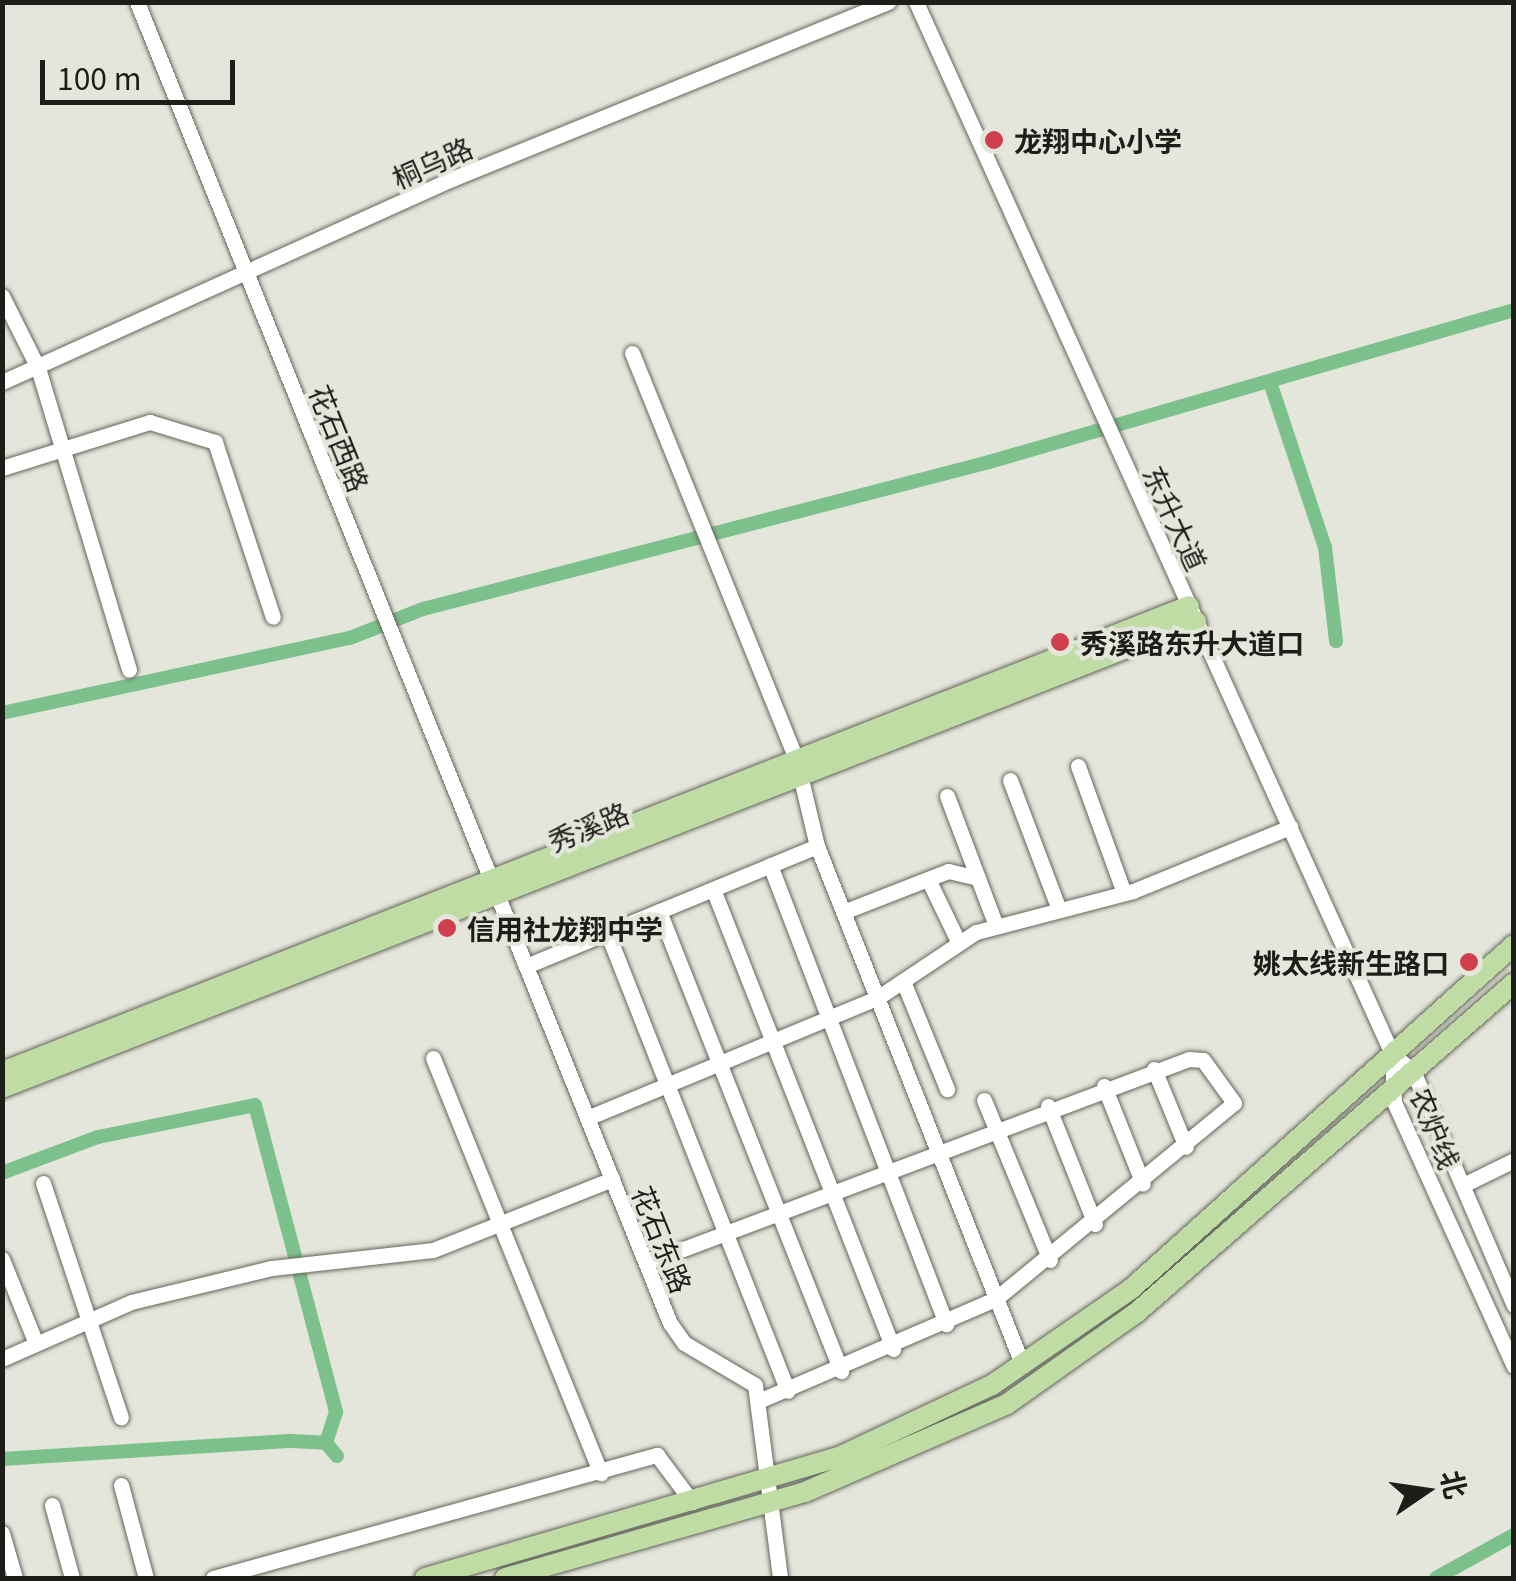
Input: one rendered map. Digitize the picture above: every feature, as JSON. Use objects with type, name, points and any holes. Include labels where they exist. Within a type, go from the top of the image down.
[{"type":"main road","name":"秀溪路","points":[[2,1072],[1193,613]]},
{"type":"main road","name":"秀溪路","points":[[2,1088],[493,885]]},
{"type":"main road","points":[[425,1578],[769,1479],[907,1428],[1022,1366],[1131,1290],[1514,945]]},
{"type":"main road","points":[[505,1578],[772,1502],[911,1452],[1037,1386],[1136,1313],[1514,983]]},
{"type":"street","name":"花石西路","points":[[137,2],[493,885]]},
{"type":"street","name":"东升大道","points":[[916,2],[1100,416],[1392,1054]]},
{"type":"street","name":"桐乌路","points":[[2,382],[247,275],[452,179],[887,3]]},
{"type":"street","points":[[2,296],[38,368],[129,670]]},
{"type":"street","points":[[632,354],[799,765],[817,846],[1022,1366]]},
{"type":"street","points":[[2,468],[150,422],[215,442],[273,617]]},
{"type":"street","points":[[1078,766],[1124,893]]},
{"type":"street","points":[[1010,780],[1058,907]]},
{"type":"street","points":[[947,796],[996,926]]},
{"type":"street","points":[[587,1118],[876,998],[959,943],[996,926],[1124,893],[1290,827]]},
{"type":"street","points":[[948,871],[964,842]]},
{"type":"street","points":[[526,966],[817,846]]},
{"type":"street","points":[[770,866],[946,1324]]},
{"type":"street","points":[[843,912],[948,871],[978,878]]},
{"type":"street","points":[[928,879],[959,943]]},
{"type":"street","name":"花石东路","points":[[493,885],[646,1264],[684,1343],[748,1374],[758,1401]]},
{"type":"street","points":[[713,889],[893,1348]]},
{"type":"street","points":[[659,911],[842,1370]]},
{"type":"street","points":[[607,932],[788,1391]]},
{"type":"street","points":[[903,980],[947,1089]]},
{"type":"street","name":"农炉线","points":[[1392,1054],[1413,1070],[1514,1305]]},
{"type":"street","name":"农炉线","points":[[1392,1054],[1391,1089],[1514,1366]]},
{"type":"street","points":[[433,1058],[601,1473]]},
{"type":"street","points":[[646,1264],[995,1126],[1154,1069],[1203,1060],[1234,1103],[1095,1224],[995,1299],[842,1370],[758,1401],[780,1578]]},
{"type":"street","points":[[1154,1069],[1186,1147]]},
{"type":"street","points":[[1104,1086],[1143,1184]]},
{"type":"street","points":[[984,1100],[1050,1260]]},
{"type":"street","points":[[1048,1106],[1095,1224]]},
{"type":"street","points":[[1462,1184],[1514,1160]]},
{"type":"street","points":[[2,1358],[95,1315],[272,1268],[418,1254],[612,1178]]},
{"type":"street","points":[[43,1182],[95,1315],[121,1417]]},
{"type":"street","points":[[2,1258],[35,1341]]},
{"type":"street","points":[[213,1578],[668,1458],[692,1502]]},
{"type":"street","points":[[120,1485],[146,1578]]},
{"type":"street","points":[[52,1505],[72,1578]]},
{"type":"street","points":[[2,1533],[15,1578]]},
{"type":"waterway","points":[[2,713],[350,638],[423,609],[989,462],[1514,310]]},
{"type":"waterway","points":[[1270,382],[1325,547],[1336,641]]},
{"type":"waterway","points":[[2,1173],[98,1137],[255,1105],[336,1412],[326,1443]]},
{"type":"waterway","points":[[2,1459],[291,1441],[326,1443],[337,1456]]},
{"type":"waterway","points":[[1436,1578],[1514,1535]]},
{"type":"place","name":"龙翔中心小学","points":[[994,140]]},
{"type":"place","name":"秀溪路东升大道口","points":[[1060,642]]},
{"type":"place","name":"信用社龙翔中学","points":[[447,928]]},
{"type":"place","name":"姚太线新生路口","points":[[1469,962]]}]
